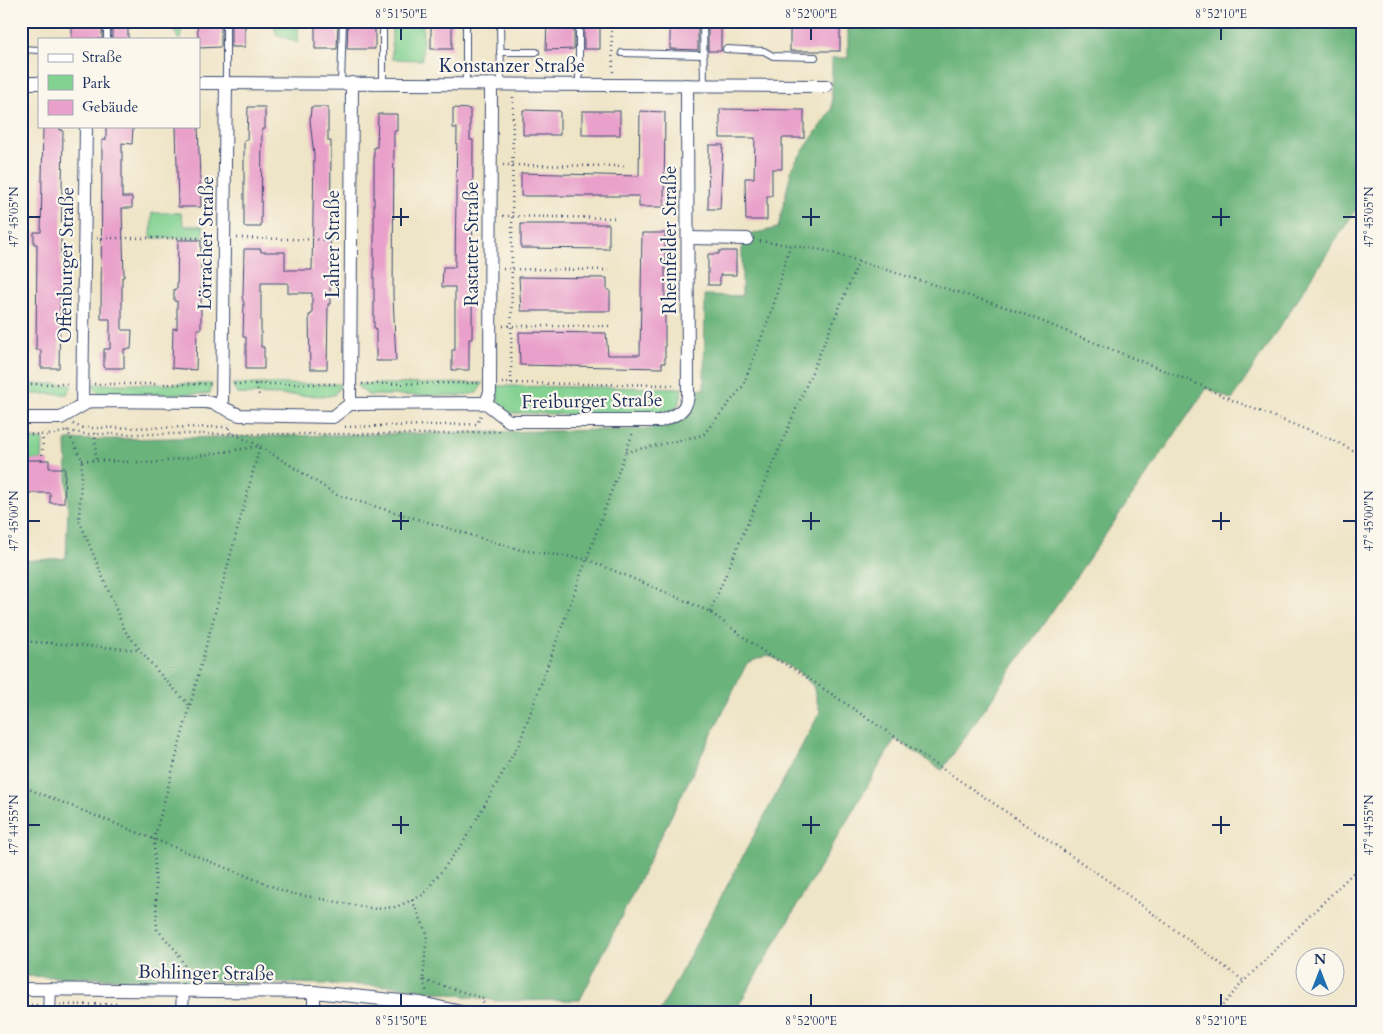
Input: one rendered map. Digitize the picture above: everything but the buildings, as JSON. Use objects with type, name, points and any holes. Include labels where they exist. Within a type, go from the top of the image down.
[{"type":"street","points":[[21,83],[38,83]]},
{"type":"street","name":"Konstanzer Straße","points":[[200,83],[826,86]]},
{"type":"street","name":"Lörracher Straße","points":[[226,83],[224,238],[226,408]]},
{"type":"street","name":"Lahrer Straße","points":[[346,83],[350,240],[350,404]]},
{"type":"street","name":"Rastatter Straße","points":[[486,403],[490,392],[490,165],[502,84]]},
{"type":"street","name":"Rheinfelder Straße","points":[[687,85],[688,395]]},
{"type":"street","name":"Offenburger Straße","points":[[82,405],[86,128]]},
{"type":"street","points":[[688,238],[747,239]]},
{"type":"street","name":"Freiburger Straße","points":[[486,403],[509,421],[660,422],[678,415],[688,404],[688,395]]},
{"type":"street","points":[[21,418],[61,418],[90,401],[206,402],[226,408],[240,415],[333,417],[350,404],[486,403]]},
{"type":"street","name":"Bohlinger Straße","points":[[21,989],[314,992],[390,999],[465,1013]]},
{"type":"street","points":[[49,1013],[50,989]]},
{"type":"street","points":[[182,1013],[189,990]]},
{"type":"street","points":[[314,992],[314,1013]]},
{"type":"lane","points":[[107,21],[107,38]]},
{"type":"lane","points":[[226,21],[226,83]]},
{"type":"lane","points":[[343,21],[346,83]]},
{"type":"lane","points":[[383,21],[383,84]]},
{"type":"lane","points":[[466,21],[466,84]]},
{"type":"lane","points":[[500,21],[502,84]]},
{"type":"lane","points":[[579,21],[579,84]]},
{"type":"lane","points":[[703,21],[704,85]]},
{"type":"lane","points":[[21,49],[38,50]]},
{"type":"lane","points":[[726,49],[764,51],[773,56],[815,57]]},
{"type":"lane","points":[[500,52],[536,52]]},
{"type":"lane","points":[[622,53],[704,55]]},
{"type":"path","points":[[502,84],[511,165],[511,383]]},
{"type":"path","points":[[490,165],[625,166]]},
{"type":"path","points":[[489,216],[615,218]]},
{"type":"path","points":[[84,238],[350,240]]},
{"type":"path","points":[[747,239],[823,250],[1011,309],[1335,441],[1362,455]]},
{"type":"path","points":[[626,452],[703,435],[743,386],[773,307],[790,245]]},
{"type":"path","points":[[710,612],[859,261]]},
{"type":"path","points":[[489,269],[613,270]]},
{"type":"path","points":[[489,326],[610,326]]},
{"type":"path","points":[[256,384],[260,398]]},
{"type":"path","points":[[226,408],[229,432]]},
{"type":"path","points":[[21,786],[289,893],[376,909],[396,907],[423,895],[463,843],[520,744],[586,559],[638,422]]},
{"type":"path","points":[[49,435],[57,428],[95,433],[439,434],[510,431]]},
{"type":"path","points":[[21,434],[49,435],[67,429],[82,428]]},
{"type":"path","points":[[67,429],[82,460],[79,520],[125,631],[189,705]]},
{"type":"path","points":[[229,432],[260,446],[337,495],[521,550],[586,559],[710,612],[768,655],[796,670],[1110,882],[1244,981]]},
{"type":"path","points":[[95,433],[96,461]]},
{"type":"path","points":[[42,460],[43,435]]},
{"type":"path","points":[[82,460],[154,463],[260,446]]},
{"type":"path","points":[[189,990],[178,953],[157,929],[154,839],[260,446]]},
{"type":"path","points":[[21,641],[140,650]]},
{"type":"path","points":[[1216,1013],[1244,981],[1362,864]]},
{"type":"path","points":[[412,900],[427,933],[424,980],[483,998],[484,1013]]},
{"type":"green space","points":[[170,21],[181,21],[181,38],[178,38]]},
{"type":"green space","points":[[274,21],[298,21],[298,43],[276,34]]},
{"type":"green space","points":[[392,21],[423,21],[422,60],[392,59]]},
{"type":"green space","points":[[848,21],[1362,21],[1362,200],[1232,400],[1207,388],[942,770],[895,739],[734,1013],[659,1013],[820,712],[813,686],[796,670],[768,655],[747,663],[580,1000],[498,1001],[396,986],[21,976],[21,561],[66,558],[68,508],[66,440],[651,429],[660,421],[678,415],[691,389],[704,389],[705,295],[742,296],[742,236],[778,228],[792,167],[832,109],[832,58],[848,58]]},
{"type":"green space","points":[[152,213],[181,213],[184,226],[203,226],[203,238],[151,238]]},
{"type":"green space","points":[[483,383],[477,393],[460,396],[368,395],[357,384]]},
{"type":"green space","points":[[21,384],[71,384],[71,388],[67,394],[21,394]]},
{"type":"green space","points":[[91,384],[212,384],[210,393],[206,394],[103,394],[97,392]]},
{"type":"green space","points":[[232,384],[342,384],[334,395],[328,396],[237,394]]},
{"type":"green space","points":[[497,386],[682,388],[681,397],[674,409],[646,414],[596,415],[510,413],[500,406]]},
{"type":"green space","points":[[21,439],[43,439],[42,460],[21,460]]}]
